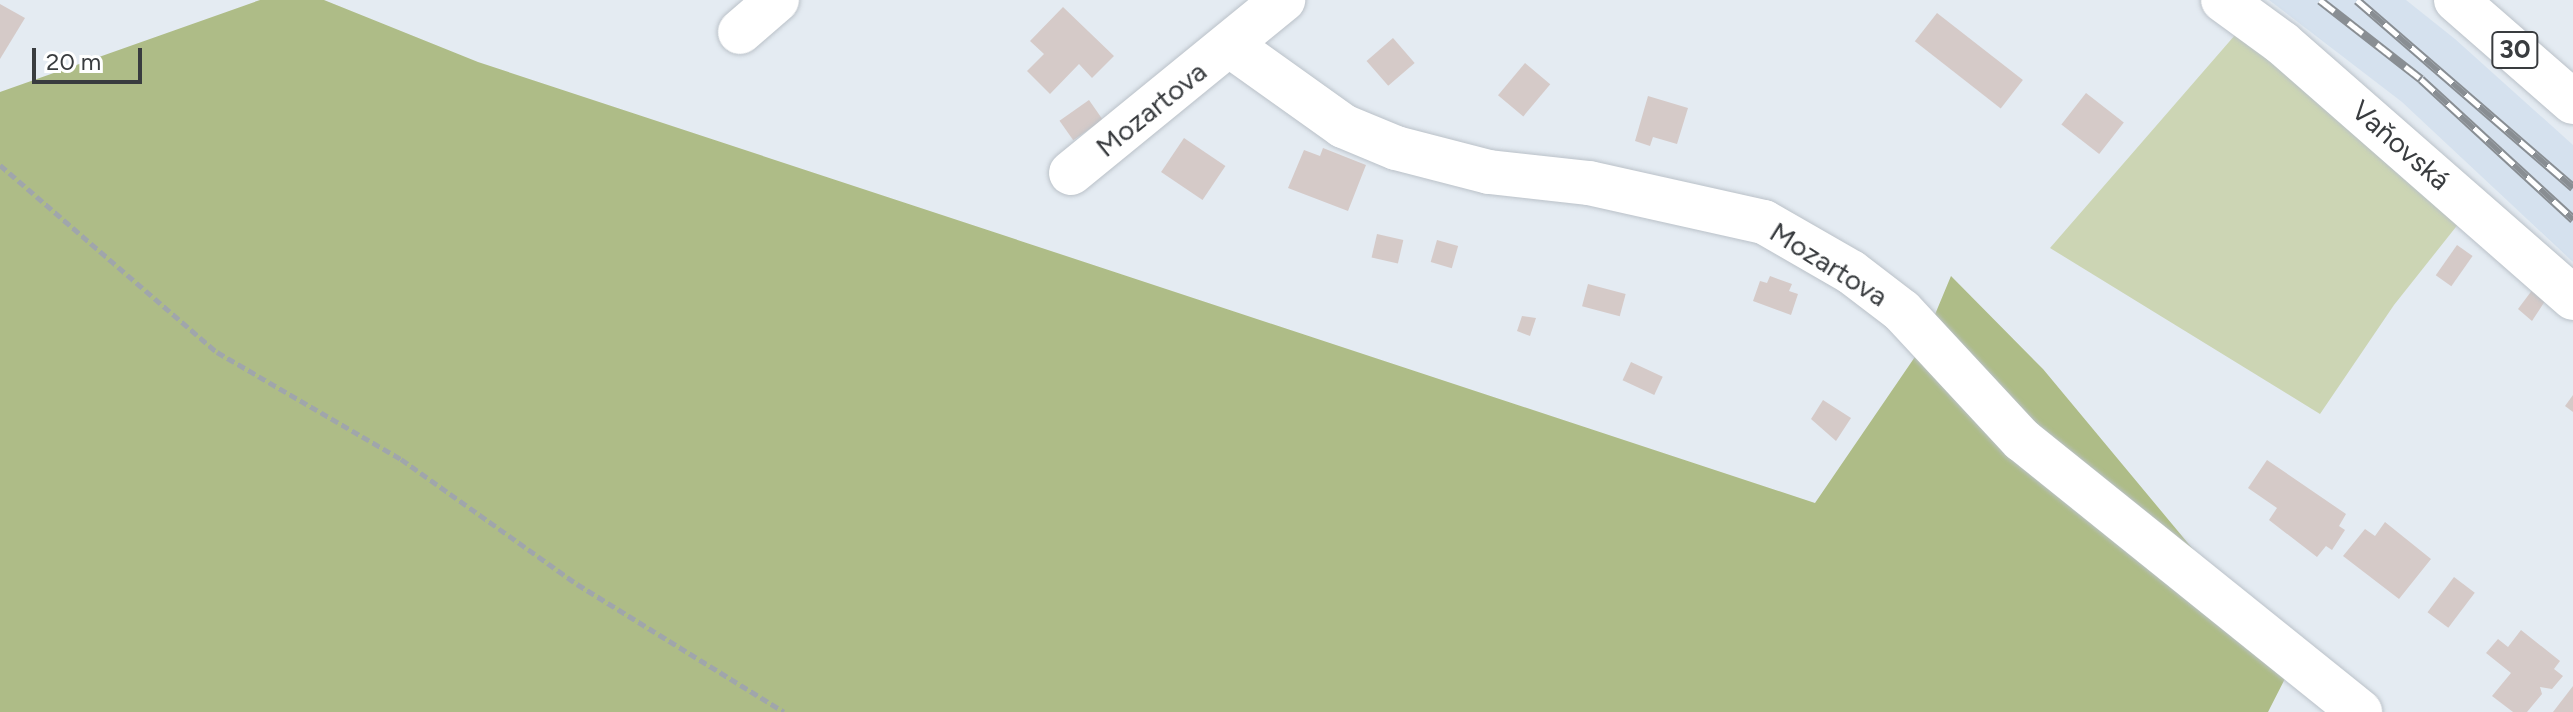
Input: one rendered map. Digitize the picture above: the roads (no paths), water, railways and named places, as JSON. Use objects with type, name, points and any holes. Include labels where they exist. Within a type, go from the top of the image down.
[{"type":"street","points":[[740,32],[777,0]]},
{"type":"street","name":"Mozartova","points":[[1071,173],[1231,46],[1283,0]]},
{"type":"street","name":"Vaňovská","points":[[2223,0],[2282,43],[2573,298]]},
{"type":"street","name":"30","points":[[2456,0],[2573,102]]},
{"type":"street","name":"Mozartova","points":[[1231,46],[1343,126],[1396,148],[1489,172],[1589,183],[1764,222],[1851,272],[1902,311],[2022,440],[2360,712]]},
{"type":"railway","points":[[2320,0],[2421,79],[2573,219]]},
{"type":"railway","points":[[2357,0],[2573,187]]}]
